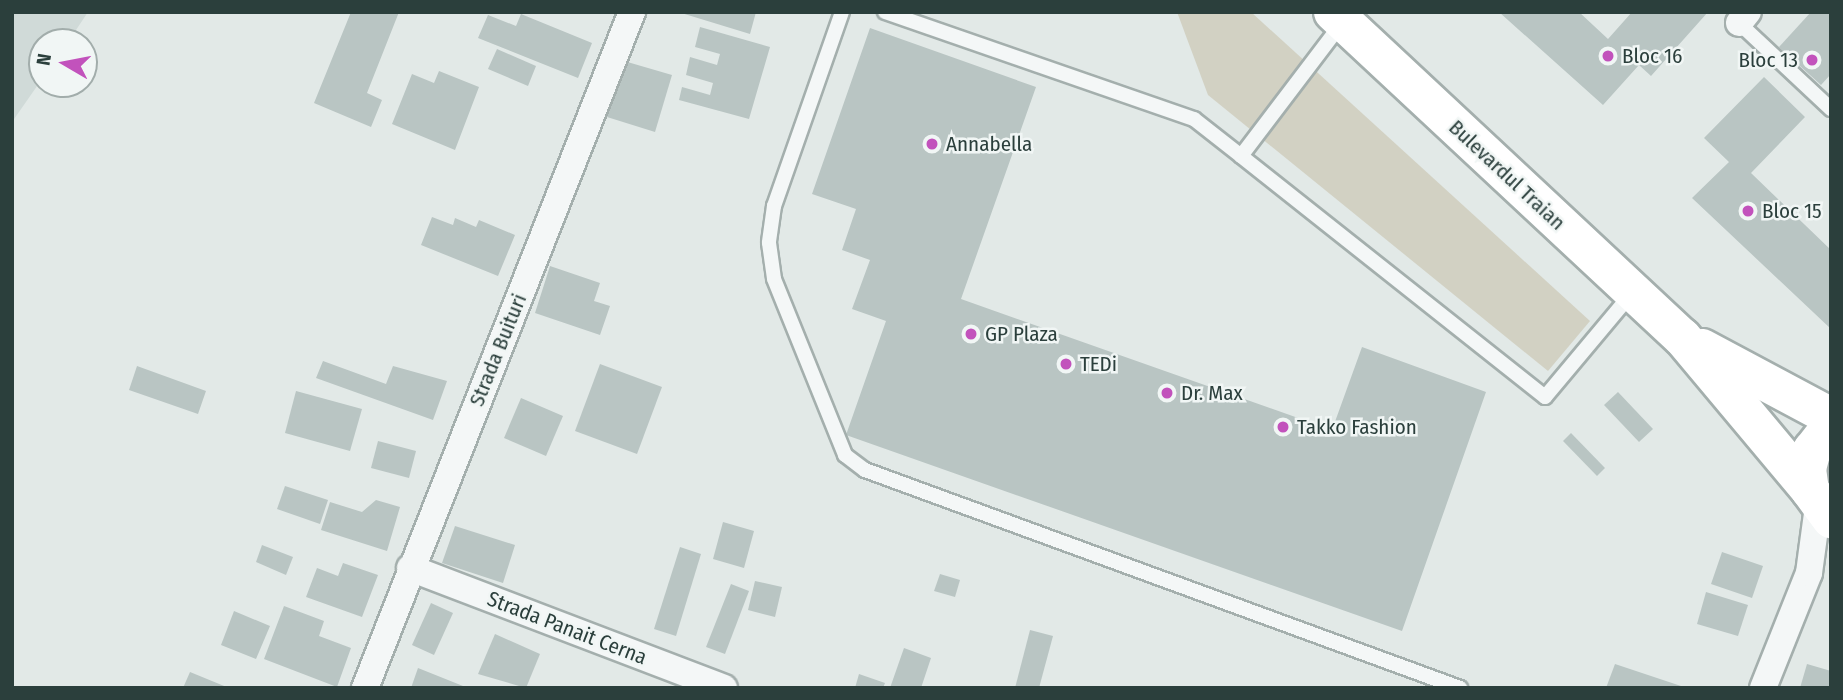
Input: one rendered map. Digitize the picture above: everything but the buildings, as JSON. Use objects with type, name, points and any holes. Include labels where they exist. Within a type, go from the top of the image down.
[{"type":"main road","name":"Bulevardul Traian","points":[[1338,17],[1682,337],[1820,505]]},
{"type":"main road","name":"Bulevardul Traian","points":[[1682,337],[1831,417]]},
{"type":"main road","points":[[1820,505],[1812,450],[1831,426]]},
{"type":"street","name":"Strada Buituri","points":[[365,688],[410,568],[632,12]]},
{"type":"street","points":[[1763,688],[1809,573],[1820,505]]},
{"type":"street","points":[[1809,573],[1831,546]]},
{"type":"street","name":"Strada Panait Cerna","points":[[410,568],[724,688]]},
{"type":"lane","points":[[842,12],[774,206],[769,243],[774,279],[845,455],[865,470],[1460,688]]},
{"type":"lane","points":[[885,12],[1194,119],[1545,397],[1632,292]]},
{"type":"lane","points":[[1241,156],[1338,17]]},
{"type":"lane","points":[[1743,18],[1831,109]]},
{"type":"shaded area","points":[[12,12],[88,12],[77,28],[28,28],[29,98],[12,122]]},
{"type":"shaded area","points":[[1177,12],[1251,12],[1590,321],[1548,371],[1208,95]]},
{"type":"place","name":"Bloc 16","points":[[1608,56]]},
{"type":"place","name":"Bloc 13","points":[[1812,60]]},
{"type":"place","name":"Annabella","points":[[932,144]]},
{"type":"place","name":"Bloc 15","points":[[1748,211]]},
{"type":"place","name":"GP Plaza","points":[[971,334]]},
{"type":"place","name":"TEDi","points":[[1066,364]]},
{"type":"place","name":"Dr. Max","points":[[1167,393]]},
{"type":"place","name":"Takko Fashion","points":[[1283,427]]}]
